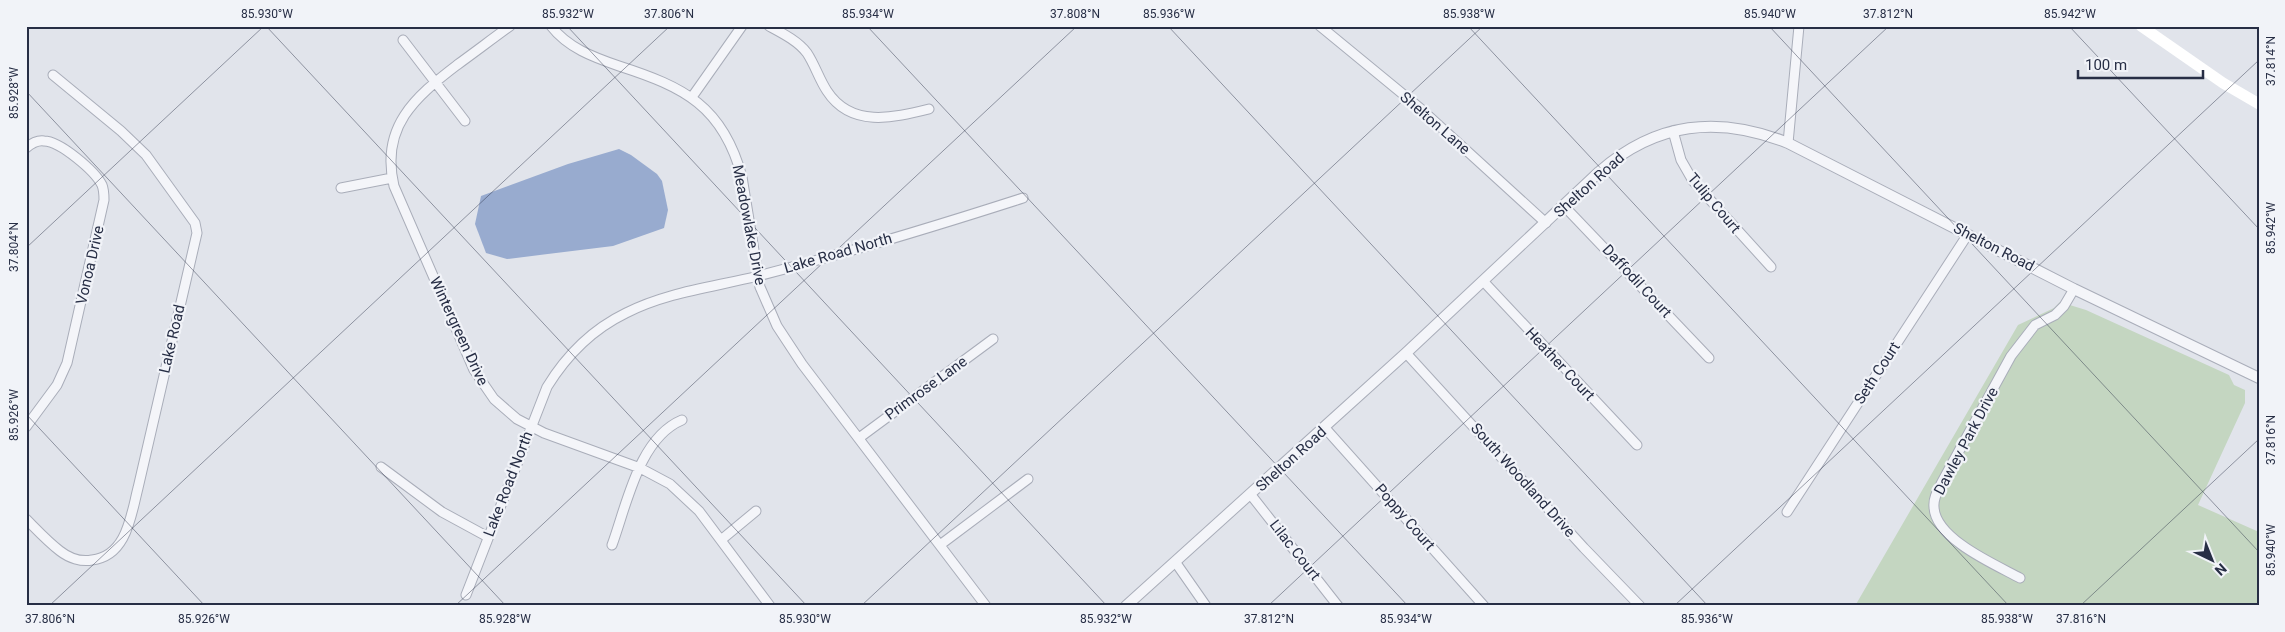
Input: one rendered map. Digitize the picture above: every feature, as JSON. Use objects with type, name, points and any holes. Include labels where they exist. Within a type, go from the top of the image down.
[{"type":"main road","points":[[2140,26],[2259,104]]},
{"type":"main road","points":[[2179,53],[2259,96]]},
{"type":"street","name":"Wintergreen Drive","points":[[510,26],[434,82],[412,103],[400,123],[392,146],[392,178],[401,204],[479,380],[504,410],[530,426],[640,468],[659,477],[684,495],[721,540],[770,606]]},
{"type":"street","name":"Meadowlake Drive","points":[[550,26],[562,38],[583,53],[646,74],[672,85],[692,97],[725,132],[737,159],[757,276],[770,312],[784,338],[986,606]]},
{"type":"street","points":[[692,97],[742,26]]},
{"type":"street","points":[[769,26],[801,47],[807,54],[828,92],[844,109],[855,114],[879,119],[929,109]]},
{"type":"street","name":"Shelton Lane","points":[[1320,26],[1421,109],[1546,223]]},
{"type":"street","points":[[1788,143],[1799,26]]},
{"type":"street","points":[[403,40],[465,121]]},
{"type":"street","name":"Lake Road","points":[[26,519],[60,551],[77,560],[86,561],[103,558],[122,542],[138,488],[197,233],[195,223],[146,156],[121,132],[53,76]]},
{"type":"street","name":"Shelton Road","points":[[1126,606],[1325,428],[1618,157],[1646,139],[1673,131],[1721,126],[1757,133],[1788,143],[2074,289],[2259,378]]},
{"type":"street","name":"Tulip Court","points":[[1673,131],[1681,160],[1693,181],[1771,267]]},
{"type":"street","name":"Vonoa Drive","points":[[26,148],[45,140],[59,145],[97,177],[102,186],[104,200],[67,363],[57,385],[26,427]]},
{"type":"street","points":[[341,188],[392,178]]},
{"type":"street","name":"Lake Road North","points":[[466,595],[542,396],[553,377],[579,347],[604,326],[627,312],[652,302],[757,276],[1024,198]]},
{"type":"street","name":"Daffodil Court","points":[[1564,206],[1710,358]]},
{"type":"street","name":"Seth Court","points":[[1787,512],[1968,234]]},
{"type":"street","name":"Heather Court","points":[[1484,282],[1637,445]]},
{"type":"street","name":"Dawley Park Drive","points":[[2020,578],[1951,537],[1937,519],[1934,512],[1934,500],[2011,356],[2035,325],[2055,314],[2064,306],[2074,289]]},
{"type":"street","name":"Primrose Lane","points":[[859,438],[993,339]]},
{"type":"street","name":"South Woodland Drive","points":[[1406,354],[1640,606]]},
{"type":"street","points":[[612,545],[640,468],[654,440],[669,425],[682,420]]},
{"type":"street","name":"Poppy Court","points":[[1325,428],[1484,606]]},
{"type":"street","points":[[381,467],[442,512],[488,537]]},
{"type":"street","points":[[940,545],[1028,479]]},
{"type":"street","name":"Lilac Court","points":[[1251,495],[1338,606]]},
{"type":"street","points":[[721,540],[756,512]]},
{"type":"street","points":[[1176,562],[1206,606]]},
{"type":"green space","points":[[2060,302],[2086,310],[2229,375],[2234,385],[2245,390],[2245,403],[2198,505],[2259,532],[2259,606],[1855,606],[2018,325],[2054,308]]},
{"type":"water","points":[[619,149],[631,155],[657,174],[662,181],[668,210],[664,228],[613,246],[507,259],[486,253],[475,224],[481,196],[568,164]]}]
